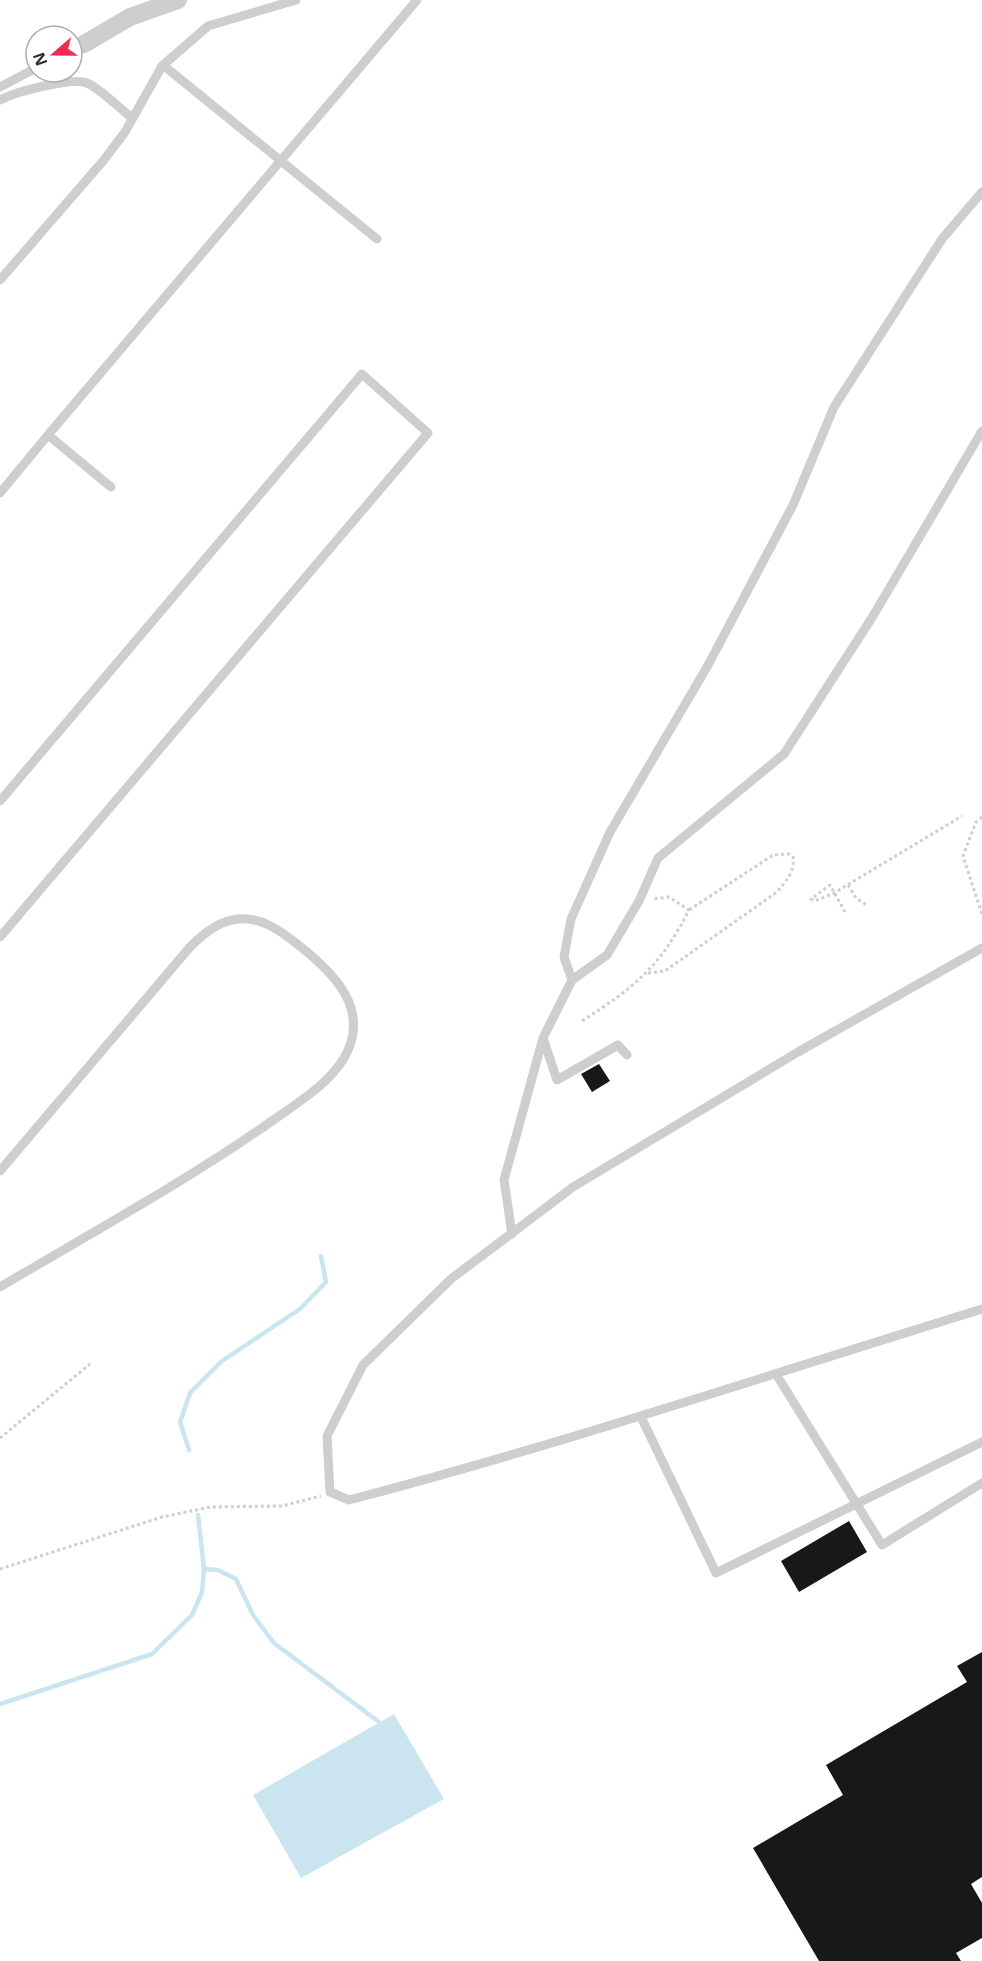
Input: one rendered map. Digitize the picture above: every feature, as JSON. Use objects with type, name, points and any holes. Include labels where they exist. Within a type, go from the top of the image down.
[{"type":"street","points":[[84,44],[130,17],[178,0]]},
{"type":"lane","points":[[0,280],[99,166],[132,118],[163,65],[208,26],[296,0]]},
{"type":"lane","points":[[0,493],[417,0]]},
{"type":"lane","points":[[163,65],[377,239]]},
{"type":"lane","points":[[0,87],[24,74]]},
{"type":"lane","points":[[0,100],[9,95],[60,83],[87,82],[132,118]]},
{"type":"lane","points":[[572,980],[564,957],[571,919],[610,832],[707,667],[783,525],[804,481],[834,407],[942,239],[982,192]]},
{"type":"lane","points":[[0,801],[362,374],[428,433],[0,937]]},
{"type":"lane","points":[[512,1234],[504,1180],[543,1038],[572,980],[607,955],[639,901],[658,858],[784,754],[873,616],[982,431]]},
{"type":"lane","points":[[48,435],[111,487]]},
{"type":"lane","points":[[0,1171],[190,946],[224,922],[233,919],[255,921],[277,928],[332,972],[346,994],[351,1018],[350,1045],[333,1073],[315,1089],[234,1148],[0,1287]]},
{"type":"lane","points":[[982,948],[798,1052],[573,1187],[451,1280],[363,1365],[327,1436],[330,1492],[349,1500],[486,1464],[641,1418],[982,1309]]},
{"type":"lane","points":[[543,1038],[557,1080],[618,1045],[627,1054]]},
{"type":"lane","points":[[776,1374],[882,1545],[982,1483]]},
{"type":"lane","points":[[641,1418],[717,1573],[982,1442]]},
{"type":"path","points":[[845,912],[834,893],[830,885],[814,895],[812,901],[834,893],[962,816]]},
{"type":"path","points":[[982,817],[976,822],[963,856],[982,914]]},
{"type":"path","points":[[582,1021],[627,992],[648,973],[689,910],[773,855],[793,856],[794,864],[790,876],[777,892],[665,970],[648,973]]},
{"type":"path","points":[[848,885],[856,898],[868,906]]},
{"type":"path","points":[[639,901],[669,897],[689,910]]},
{"type":"path","points":[[0,1438],[90,1364]]},
{"type":"path","points":[[0,1569],[162,1517],[211,1507],[282,1506],[330,1492]]},
{"type":"water","points":[[394,1714],[444,1799],[301,1878],[253,1795]]},
{"type":"building","points":[[599,1064],[610,1081],[592,1092],[581,1074]]},
{"type":"building","points":[[849,1521],[867,1552],[799,1592],[781,1561]]},
{"type":"building","points":[[982,1652],[982,1877],[971,1884],[982,1903],[982,1938],[956,1953],[961,1961],[819,1961],[753,1848],[843,1795],[826,1765],[967,1682],[957,1666]]},
{"type":"waterway","points":[[189,1450],[180,1422],[190,1393],[222,1361],[300,1309],[326,1282],[321,1256]]},
{"type":"waterway","points":[[0,1704],[152,1654],[192,1615],[202,1592],[204,1569],[198,1515]]},
{"type":"waterway","points":[[204,1569],[218,1570],[236,1579],[253,1615],[274,1643],[379,1722]]}]
